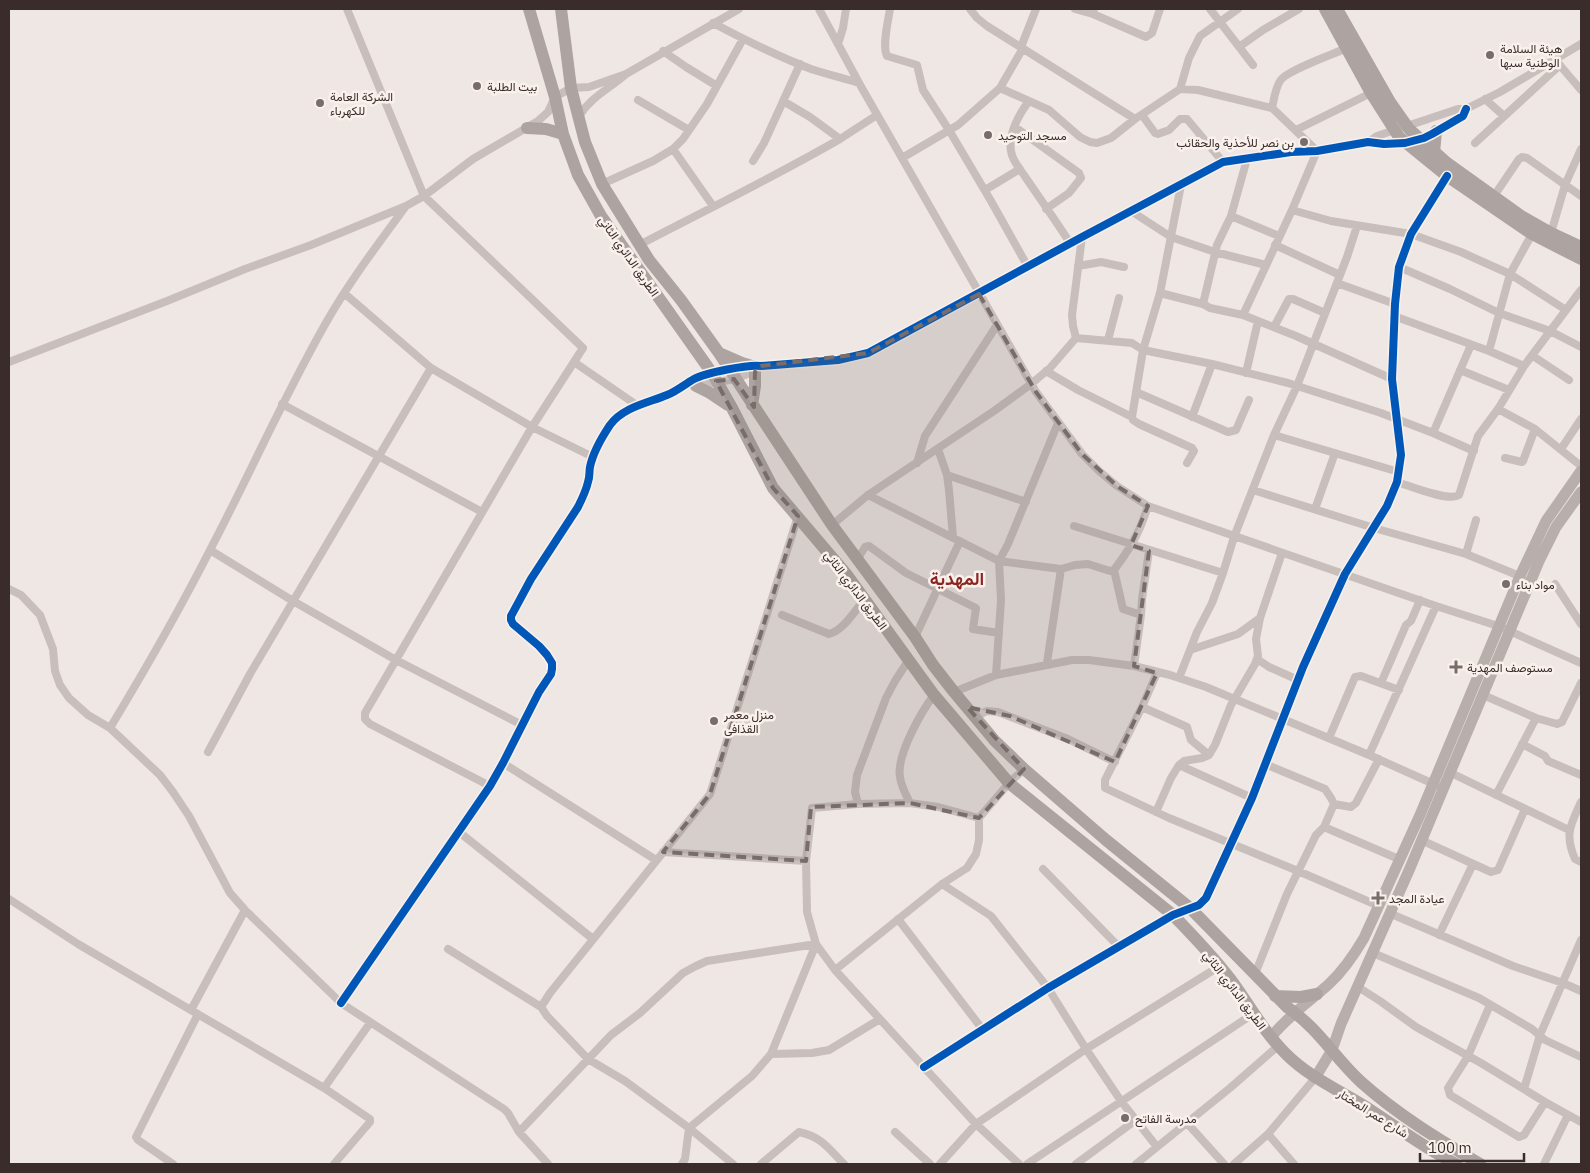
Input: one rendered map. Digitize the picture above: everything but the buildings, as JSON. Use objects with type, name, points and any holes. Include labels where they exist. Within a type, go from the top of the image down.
[{"type":"main road","name":"الطريق الدائري الثاني","points":[[530,9],[555,97],[563,134],[578,175],[601,216],[714,377],[774,488],[865,599],[934,695],[1010,783],[1173,915],[1220,966],[1275,1042],[1315,1078]]},
{"type":"main road","name":"الطريق الدائري الثاني","points":[[561,9],[571,88],[585,142],[602,184],[639,245],[719,353],[832,525],[954,692],[995,741],[1024,769],[1106,840],[1190,908],[1275,996],[1317,1032],[1332,1050]]},
{"type":"main road","points":[[1325,9],[1371,93],[1394,130],[1405,143],[1447,176],[1532,234],[1581,260]]},
{"type":"main road","points":[[1337,9],[1390,102],[1407,126],[1434,153],[1521,216],[1581,247]]},
{"type":"main road","points":[[527,128],[546,129],[563,134]]},
{"type":"main road","points":[[1434,153],[1436,131]]},
{"type":"main road","points":[[719,353],[756,368],[752,405]]},
{"type":"main road","points":[[689,386],[710,393],[732,408]]},
{"type":"main road","points":[[1315,1078],[1332,1050],[1341,1024],[1421,840],[1438,785],[1498,626],[1546,521],[1581,471]]},
{"type":"main road","points":[[1275,1042],[1294,1012],[1339,974],[1357,950],[1438,785],[1449,772],[1531,580],[1556,527],[1581,492]]},
{"type":"main road","points":[[1275,996],[1301,997],[1317,994]]},
{"type":"main road","name":"شارع عمر المختار","points":[[1332,1050],[1360,1081],[1392,1109],[1424,1131],[1480,1164]]},
{"type":"main road","name":"شارع عمر المختار","points":[[1315,1078],[1347,1096],[1442,1161],[1456,1164]]},
{"type":"main road","points":[[1347,1096],[1360,1081]]},
{"type":"street","points":[[347,9],[424,196],[583,348],[532,426],[365,713],[365,719],[370,724],[490,786]]},
{"type":"street","points":[[579,116],[590,101],[626,74],[739,9]]},
{"type":"street","points":[[819,9],[877,115],[1031,384],[1082,454],[1099,471],[1117,486],[1148,506],[1498,626],[1581,664]]},
{"type":"street","points":[[838,44],[846,9]]},
{"type":"street","points":[[890,9],[885,47],[886,55],[917,65],[921,86],[985,190],[1028,267]]},
{"type":"street","points":[[970,9],[987,26],[1139,117],[1155,133],[1158,134],[1169,130],[1180,119],[1187,119],[1223,162]]},
{"type":"street","points":[[902,158],[949,130],[1000,88],[1022,47],[1036,9]]},
{"type":"street","points":[[1075,9],[1093,12],[1146,37],[1152,33],[1160,9]]},
{"type":"street","points":[[1209,9],[1253,65]]},
{"type":"street","points":[[1180,89],[1189,58],[1200,36],[1238,9]]},
{"type":"street","points":[[1239,47],[1263,30],[1299,9]]},
{"type":"street","points":[[713,23],[743,39],[800,64],[859,83]]},
{"type":"street","points":[[602,184],[653,161],[683,139],[717,86],[743,39]]},
{"type":"street","points":[[1475,143],[1558,62],[1581,44]]},
{"type":"street","points":[[1272,108],[1279,82],[1284,77],[1347,48]]},
{"type":"street","points":[[663,51],[717,86]]},
{"type":"street","points":[[1558,62],[1581,90]]},
{"type":"street","points":[[1368,142],[1377,136],[1458,108],[1466,109],[1558,62]]},
{"type":"street","points":[[753,162],[764,143],[800,64]]},
{"type":"street","points":[[9,362],[311,245],[406,206],[424,196],[473,159],[538,122],[548,112],[555,97],[571,88],[589,87],[626,74]]},
{"type":"street","points":[[1000,88],[1049,110],[1080,137],[1094,143],[1100,143],[1111,138],[1180,89],[1198,90],[1232,100],[1272,108],[1316,151]]},
{"type":"street","points":[[1296,130],[1371,93]]},
{"type":"street","points":[[1485,99],[1504,116]]},
{"type":"street","points":[[638,100],[689,130]]},
{"type":"street","points":[[783,100],[840,139]]},
{"type":"street","points":[[1029,101],[1022,110],[1015,127],[1011,153],[1070,243]]},
{"type":"street","points":[[689,386],[693,379],[732,374],[756,368],[838,360],[868,353],[1223,162],[1291,152],[1316,151],[1368,142],[1384,144],[1405,143],[1420,139],[1463,116],[1466,109]]},
{"type":"street","points":[[639,245],[754,186],[840,139],[877,115]]},
{"type":"street","points":[[1015,127],[1079,173],[1081,178],[1069,192],[1046,209]]},
{"type":"street","points":[[673,148],[713,206]]},
{"type":"street","points":[[1551,233],[1565,185],[1581,149]]},
{"type":"street","points":[[1243,315],[1292,210],[1316,151]]},
{"type":"street","points":[[1494,196],[1522,157],[1527,158],[1581,196]]},
{"type":"street","points":[[1203,304],[1215,252],[1231,216],[1247,159]]},
{"type":"street","points":[[985,190],[1020,169]]},
{"type":"street","points":[[924,1067],[1048,988],[1173,915],[1199,905],[1206,898],[1252,798],[1298,680],[1345,574],[1387,506],[1397,482],[1400,472],[1401,455],[1392,379],[1394,316],[1399,267],[1411,234],[1447,176]]},
{"type":"street","points":[[1132,417],[1143,350],[1160,293],[1181,185]]},
{"type":"street","points":[[110,728],[210,550],[282,404],[344,292],[406,206]]},
{"type":"street","points":[[1292,210],[1331,221],[1411,234],[1461,252],[1510,274],[1566,310]]},
{"type":"street","points":[[1131,211],[1171,237],[1215,252],[1266,265]]},
{"type":"street","points":[[1231,216],[1279,236]]},
{"type":"street","points":[[1179,678],[1212,603],[1234,536],[1274,435],[1297,386],[1357,226]]},
{"type":"street","points":[[1489,351],[1510,274],[1532,234]]},
{"type":"street","points":[[1076,338],[1072,326],[1072,315],[1082,237]]},
{"type":"street","points":[[1275,245],[1338,279],[1395,304]]},
{"type":"street","points":[[1078,266],[1101,262],[1124,267]]},
{"type":"street","points":[[1399,267],[1499,313],[1550,331],[1581,347]]},
{"type":"street","points":[[1397,482],[1446,497],[1458,495],[1478,436],[1498,409],[1524,366],[1581,290]]},
{"type":"street","points":[[344,292],[431,368],[532,426],[593,457]]},
{"type":"street","points":[[1160,293],[1203,304],[1210,308],[1243,315],[1392,379]]},
{"type":"street","points":[[1108,340],[1118,298]]},
{"type":"street","points":[[1274,327],[1289,299],[1324,313]]},
{"type":"street","points":[[1394,316],[1471,344],[1524,366]]},
{"type":"street","points":[[1246,373],[1258,321]]},
{"type":"street","points":[[917,463],[925,436],[997,325]]},
{"type":"street","points":[[1076,338],[1132,343],[1143,350],[1212,364],[1297,386],[1381,413],[1474,451]]},
{"type":"street","points":[[832,525],[868,495],[1031,384],[1046,371],[1076,338]]},
{"type":"street","points":[[1433,433],[1471,344]]},
{"type":"street","points":[[1532,356],[1569,380]]},
{"type":"street","points":[[574,362],[638,406]]},
{"type":"street","points":[[1192,417],[1212,364]]},
{"type":"street","points":[[208,752],[250,674],[431,368]]},
{"type":"street","points":[[1460,370],[1509,390]]},
{"type":"street","points":[[1046,371],[1078,390],[1132,417],[1139,424],[1192,448],[1194,451],[1187,464]]},
{"type":"street","points":[[341,1003],[490,786],[539,692],[551,674],[552,663],[539,646],[513,624],[511,616],[531,579],[585,494],[593,457],[603,436],[621,415],[638,406],[714,377]]},
{"type":"street","points":[[1136,392],[1228,432],[1236,430],[1248,400]]},
{"type":"street","points":[[282,404],[482,512]]},
{"type":"street","points":[[1498,409],[1535,429],[1581,466]]},
{"type":"street","points":[[1561,449],[1581,419]]},
{"type":"street","points":[[996,675],[1001,600],[999,561],[1026,502],[1058,423]]},
{"type":"street","points":[[1505,458],[1522,462],[1535,429]]},
{"type":"street","points":[[1274,435],[1400,472]]},
{"type":"street","points":[[915,637],[937,590],[957,539],[947,475],[938,449]]},
{"type":"street","points":[[1315,509],[1335,453]]},
{"type":"street","points":[[947,475],[1026,502]]},
{"type":"street","points":[[1253,490],[1374,528],[1466,554],[1531,580]]},
{"type":"street","points":[[868,495],[999,561],[1061,569],[1088,564],[1110,571],[1114,570]]},
{"type":"street","points":[[1141,615],[1123,609],[1114,570],[1132,545],[1148,506]]},
{"type":"street","points":[[541,1007],[550,993],[710,794],[798,516]]},
{"type":"street","points":[[1466,554],[1476,520]]},
{"type":"street","points":[[1074,526],[1223,573]]},
{"type":"street","points":[[857,560],[865,547],[869,546],[906,573],[976,608],[973,629],[999,633]]},
{"type":"street","points":[[210,550],[293,602],[396,660],[522,725]]},
{"type":"street","points":[[1134,666],[1149,551]]},
{"type":"street","points":[[1156,812],[1178,765],[1184,761],[1210,755],[1228,711],[1257,659],[1256,639],[1260,618],[1282,553]]},
{"type":"street","points":[[1047,664],[1061,569]]},
{"type":"street","points":[[1555,584],[1581,624]]},
{"type":"street","points":[[9,589],[21,595],[40,615],[52,648],[57,678],[69,698],[88,715],[110,728],[147,762],[173,792],[189,816],[230,893],[245,910],[341,1003],[504,1109],[519,1132],[548,1164]]},
{"type":"street","points":[[782,615],[829,634],[844,624],[865,599]]},
{"type":"street","points":[[1381,683],[1406,625],[1411,621],[1420,600]]},
{"type":"street","points":[[1369,755],[1436,606]]},
{"type":"street","points":[[1190,650],[1238,634],[1260,618]]},
{"type":"street","points":[[1257,659],[1269,667],[1298,680]]},
{"type":"street","points":[[954,692],[996,675],[1072,660],[1089,660],[1134,666],[1170,675],[1236,699],[1438,785]]},
{"type":"street","points":[[858,804],[855,792],[857,775],[886,698],[908,661]]},
{"type":"street","points":[[1157,673],[1105,780],[1104,788],[1156,812],[1379,906]]},
{"type":"street","points":[[1329,738],[1355,677],[1361,676],[1399,690]]},
{"type":"street","points":[[1483,695],[1536,718],[1560,724],[1581,684]]},
{"type":"street","points":[[910,803],[900,776],[902,759],[917,722],[934,695]]},
{"type":"street","points":[[1142,707],[1187,727],[1191,740],[1210,755]]},
{"type":"street","points":[[974,716],[987,710],[1004,714],[1068,739],[1115,762]]},
{"type":"street","points":[[1496,795],[1536,718]]},
{"type":"street","points":[[1522,744],[1545,756],[1548,760],[1581,775]]},
{"type":"street","points":[[1334,804],[1351,807],[1356,803],[1379,759]]},
{"type":"street","points":[[503,763],[656,860]]},
{"type":"street","points":[[1255,974],[1277,917],[1298,871],[1316,835],[1324,827],[1334,804],[1326,789],[1265,764]]},
{"type":"street","points":[[1178,765],[1252,798]]},
{"type":"street","points":[[835,970],[942,884],[967,868],[974,858],[979,840],[979,818],[1024,769]]},
{"type":"street","points":[[1449,772],[1569,830]]},
{"type":"street","points":[[1581,802],[1569,830],[1572,852],[1575,859],[1581,862]]},
{"type":"street","points":[[979,818],[938,807],[910,803],[858,804],[812,808],[806,862],[807,912],[816,944],[835,970],[976,1124],[1019,1164]]},
{"type":"street","points":[[1421,840],[1491,872],[1498,870],[1525,809]]},
{"type":"street","points":[[1324,827],[1400,860]]},
{"type":"street","points":[[459,832],[593,939]]},
{"type":"street","points":[[663,852],[806,862]]},
{"type":"street","points":[[1439,935],[1473,864]]},
{"type":"street","points":[[1043,869],[1119,947]]},
{"type":"street","points":[[942,884],[992,916],[1048,988],[1121,1101],[1157,1147]]},
{"type":"street","points":[[9,899],[78,944],[324,1088],[370,1118],[370,1122],[334,1164]]},
{"type":"street","points":[[191,1010],[245,910]]},
{"type":"street","points":[[1389,913],[1513,966],[1581,991]]},
{"type":"street","points":[[898,919],[983,1030]]},
{"type":"street","points":[[682,1164],[685,1159],[690,1128],[752,1076],[771,1054],[816,944]]},
{"type":"street","points":[[519,1132],[611,1035],[640,1013],[683,974],[707,961],[816,944]]},
{"type":"street","points":[[1524,1089],[1540,1035],[1581,944]]},
{"type":"street","points":[[448,949],[541,1007],[547,1016],[588,1059],[625,1081],[690,1128],[733,1164]]},
{"type":"street","points":[[1372,953],[1471,995],[1540,1035],[1545,1040],[1581,1057]]},
{"type":"street","points":[[940,1164],[976,1124],[1086,1049],[1220,966]]},
{"type":"street","points":[[1358,987],[1416,1027],[1581,1122]]},
{"type":"street","points":[[1490,1005],[1468,1056],[1448,1088],[1448,1092],[1519,1138],[1524,1135],[1544,1102]]},
{"type":"street","points":[[172,1164],[136,1137],[198,1014]]},
{"type":"street","points":[[1027,1164],[1253,1014]]},
{"type":"street","points":[[771,1054],[812,1053],[829,1050],[880,1019]]},
{"type":"street","points":[[324,1088],[370,1022]]},
{"type":"street","points":[[1136,1164],[1187,1123],[1275,1042]]},
{"type":"street","points":[[1234,1164],[1268,1134],[1315,1078]]},
{"type":"street","points":[[1544,1164],[1568,1114]]},
{"type":"street","points":[[1076,1164],[1136,1120]]},
{"type":"street","points":[[1187,1123],[1224,1164]]},
{"type":"street","points":[[761,1164],[798,1132],[811,1135],[822,1142],[844,1164]]},
{"type":"street","points":[[895,1132],[930,1164]]},
{"type":"street","points":[[1268,1134],[1294,1164]]},
{"type":"highlighted area","points":[[979,294],[1036,392],[1082,454],[1117,486],[1148,506],[1131,545],[1149,551],[1134,666],[1157,673],[1115,762],[1010,716],[967,707],[1024,769],[979,818],[910,803],[811,807],[806,861],[663,852],[710,794],[798,516],[773,488],[716,381],[734,379],[754,407],[755,372],[761,366],[868,353]]},
{"type":"cycle path","points":[[341,1003],[490,786],[539,692],[551,674],[552,663],[547,655],[513,624],[511,616],[531,579],[578,507],[586,489],[591,461],[601,440],[615,419],[636,406],[671,393],[694,379],[717,372],[747,366],[838,360],[868,353],[1223,162],[1291,152],[1317,151],[1368,142],[1384,144],[1405,143],[1432,134],[1463,116],[1466,109]]},
{"type":"cycle path","points":[[924,1067],[1048,988],[1173,915],[1199,905],[1206,898],[1252,798],[1303,667],[1345,574],[1387,506],[1397,482],[1401,455],[1392,379],[1395,304],[1399,267],[1411,234],[1447,176]]},
{"type":"place","name":"هيئة السلامة الوطنية سبها","points":[[1490,55]]},
{"type":"place","name":"بيت الطلبة","points":[[477,86]]},
{"type":"place","name":"الشركة العامة للكهرباء","points":[[320,103]]},
{"type":"place","name":"مسجد التوحيد","points":[[988,135]]},
{"type":"place","name":"بن نصر للأحذية والحقائب","points":[[1304,142]]},
{"type":"place","name":"مواد بناء","points":[[1506,584]]},
{"type":"place","name":"مستوصف المهدية","points":[[1456,667]]},
{"type":"place","name":"منزل معمر القذافى","points":[[714,721]]},
{"type":"place","name":"عيادة المجد","points":[[1378,898]]},
{"type":"place","name":"مدرسة الفاتح","points":[[1125,1118]]},
{"type":"district","name":"المهدية","points":[[957,578]]}]
